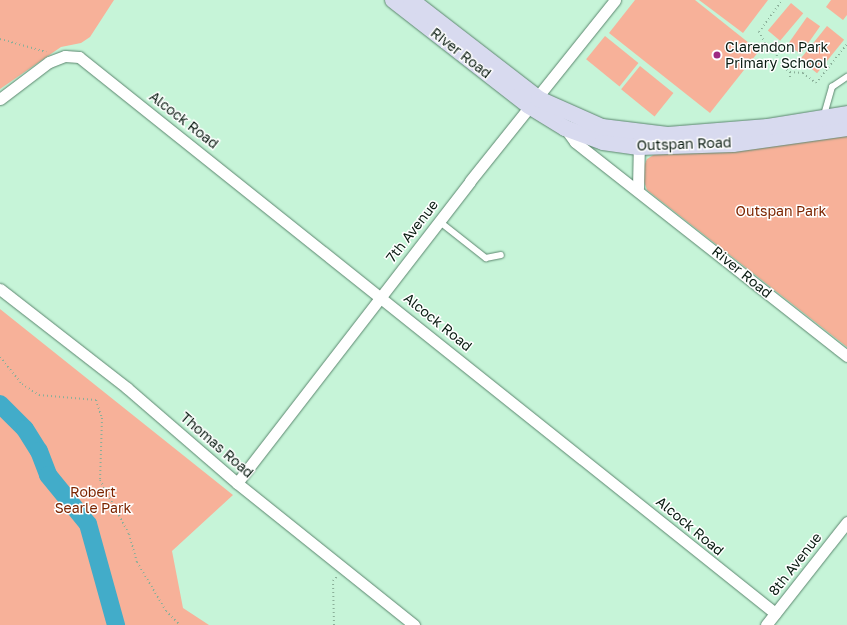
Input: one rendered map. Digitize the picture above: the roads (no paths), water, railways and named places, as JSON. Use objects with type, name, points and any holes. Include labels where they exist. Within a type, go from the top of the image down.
[{"type":"main road","name":"River Road","points":[[412,0],[534,102]]},
{"type":"main road","name":"River Road","points":[[395,1],[534,102]]},
{"type":"main road","name":"Outspan Road","points":[[534,102],[565,128],[609,143],[639,141],[822,119],[847,114]]},
{"type":"main road","name":"Outspan Road","points":[[534,102],[580,121],[639,141],[733,144],[847,128]]},
{"type":"street","name":"7th Avenue","points":[[237,483],[380,296],[615,0]]},
{"type":"street","name":"Alcock Road","points":[[0,99],[61,56],[79,57],[775,613]]},
{"type":"street","name":"River Road","points":[[565,128],[575,142],[638,188],[847,356]]},
{"type":"street","points":[[638,188],[639,141]]},
{"type":"street","name":"Thomas Road","points":[[0,289],[127,388],[237,483],[414,625]]},
{"type":"street","name":"8th Avenue","points":[[766,625],[847,522]]},
{"type":"lane","points":[[822,119],[832,87],[847,77]]},
{"type":"lane","points":[[439,221],[486,258],[501,255]]},
{"type":"waterway","points":[[0,404],[25,429],[39,451],[48,475],[88,524],[116,625]]},
{"type":"place","name":"Clarendon Park Primary School","points":[[717,55]]},
{"type":"park label","name":"Outspan Park","points":[[781,211]]},
{"type":"park label","name":"Robert Searle Park","points":[[93,500]]}]
